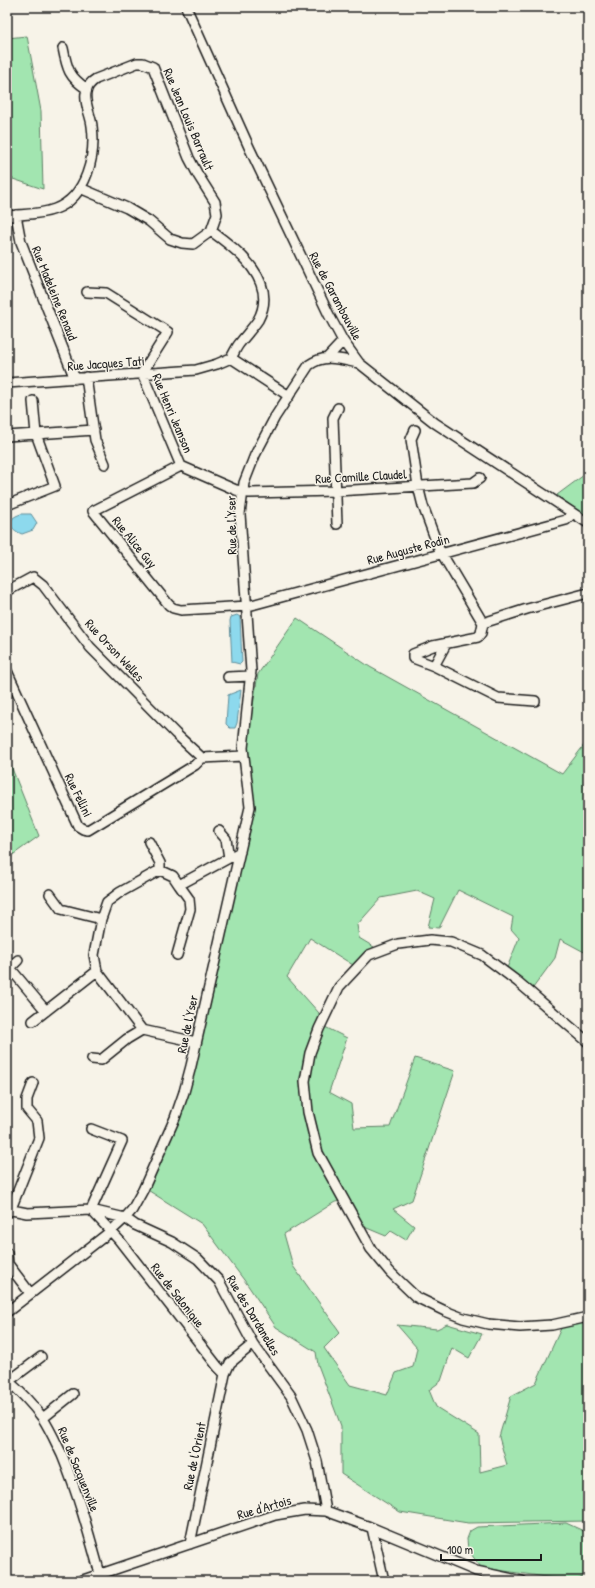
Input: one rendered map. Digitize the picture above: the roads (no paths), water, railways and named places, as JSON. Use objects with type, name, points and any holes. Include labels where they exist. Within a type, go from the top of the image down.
[{"type":"street","name":"Rue de Garambouville","points":[[186,7],[249,147],[329,315],[343,341],[359,364],[435,423],[572,514],[588,523]]},
{"type":"street","points":[[11,216],[55,209],[70,200],[80,188],[89,167],[93,145],[92,124],[86,100],[87,89],[76,81],[67,67],[63,48]]},
{"type":"street","name":"Rue Jean Louis Barrault","points":[[87,89],[90,83],[96,79],[130,65],[142,63],[153,67],[189,158],[215,202],[217,214],[211,231]]},
{"type":"street","points":[[80,188],[127,208],[149,221],[170,238],[182,243],[193,244],[211,231],[229,244],[254,271],[262,289],[262,308],[258,319],[249,333],[239,344],[232,358],[288,396]]},
{"type":"street","name":"Rue Madeleine Renaud","points":[[11,216],[75,379]]},
{"type":"street","name":"Rue Henri Jeanson","points":[[87,292],[106,292],[168,332],[142,373],[181,466],[242,492]]},
{"type":"street","name":"Rue de l'Yser","points":[[7,1312],[111,1231],[125,1218],[138,1201],[175,1118],[184,1092],[250,806],[243,736],[251,676],[248,606],[240,514],[242,492],[246,475],[275,417],[288,396],[309,365],[316,360],[328,357],[343,341]]},
{"type":"street","points":[[328,357],[359,364]]},
{"type":"street","name":"Rue Jacques Tati","points":[[7,383],[44,379],[75,379],[196,370],[232,358]]},
{"type":"street","points":[[86,377],[95,440],[105,464]]},
{"type":"street","points":[[7,505],[55,486],[36,434],[33,400]]},
{"type":"street","points":[[337,524],[333,418],[338,408]]},
{"type":"street","points":[[7,436],[94,430]]},
{"type":"street","points":[[415,430],[411,439],[418,486],[423,506],[439,549],[483,623],[482,633],[478,637],[433,646],[413,654],[413,658],[434,666],[498,698],[535,701]]},
{"type":"street","name":"Rue Alice Guy","points":[[181,466],[93,511],[173,608],[181,610],[248,606]]},
{"type":"street","name":"Rue Camille Claudel","points":[[242,492],[336,491],[473,483],[480,478]]},
{"type":"street","name":"Rue Auguste Rodin","points":[[248,606],[566,520],[572,514]]},
{"type":"street","name":"Rue Orson Welles","points":[[7,591],[33,577],[44,584],[90,647],[202,758]]},
{"type":"street","points":[[483,623],[527,609],[588,593]]},
{"type":"street","points":[[434,666],[446,644]]},
{"type":"street","name":"Rue Fellini","points":[[7,671],[78,826],[83,829],[88,830],[195,765],[202,758]]},
{"type":"street","points":[[228,678],[251,676]]},
{"type":"street","points":[[202,758],[244,756]]},
{"type":"street","points":[[219,831],[226,839],[229,858]]},
{"type":"street","points":[[150,842],[160,863],[160,870]]},
{"type":"street","points":[[179,885],[240,852]]},
{"type":"street","points":[[160,870],[173,876],[189,899],[190,909],[177,955]]},
{"type":"street","points":[[160,870],[119,893],[107,902],[101,919],[94,955],[97,971],[142,1030],[196,1042]]},
{"type":"street","points":[[50,894],[61,909],[101,919]]},
{"type":"street","points":[[588,1042],[518,982],[482,954],[451,942],[430,940],[398,944],[369,955],[339,987],[319,1029],[310,1053],[305,1081],[308,1112],[318,1153],[371,1249],[390,1272],[416,1296],[445,1312],[488,1324],[520,1327],[552,1325],[588,1317]]},
{"type":"street","points":[[18,960],[10,968],[46,1011]]},
{"type":"street","points":[[33,1021],[97,971]]},
{"type":"street","points":[[92,1059],[101,1060],[127,1039],[142,1030]]},
{"type":"street","points":[[8,1210],[39,1138],[37,1121],[27,1109],[27,1099],[33,1083]]},
{"type":"street","points":[[90,1210],[122,1141],[91,1129]]},
{"type":"street","name":"Rue des Dardanelles","points":[[8,1210],[27,1213],[90,1210],[125,1218],[135,1225],[172,1242],[198,1259],[219,1282],[253,1344],[291,1396],[307,1430],[317,1461],[326,1511]]},
{"type":"street","name":"Rue de Salonique","points":[[90,1210],[111,1231],[225,1374]]},
{"type":"street","points":[[7,1253],[8,1264],[30,1293]]},
{"type":"street","points":[[225,1374],[230,1363],[253,1344]]},
{"type":"street","points":[[8,1380],[40,1357]]},
{"type":"street","name":"Rue de l'Orient","points":[[190,1544],[225,1374]]},
{"type":"street","name":"Rue de Sacquenville","points":[[8,1380],[43,1418],[56,1442],[71,1477],[88,1528],[99,1578]]},
{"type":"street","points":[[43,1418],[73,1394]]},
{"type":"street","name":"Rue d'Artois","points":[[80,1581],[99,1578],[190,1544],[276,1515],[304,1510],[326,1511],[372,1528],[476,1572],[522,1581]]},
{"type":"street","points":[[372,1528],[384,1581]]},
{"type":"water","points":[[21,514],[31,514],[37,523],[33,530],[22,534],[14,529],[11,524],[11,521],[16,516]]},
{"type":"water","points":[[237,615],[240,617],[242,662],[240,664],[232,662],[230,621],[231,617]]},
{"type":"water","points":[[241,690],[237,723],[235,728],[230,728],[226,724],[228,695]]}]
